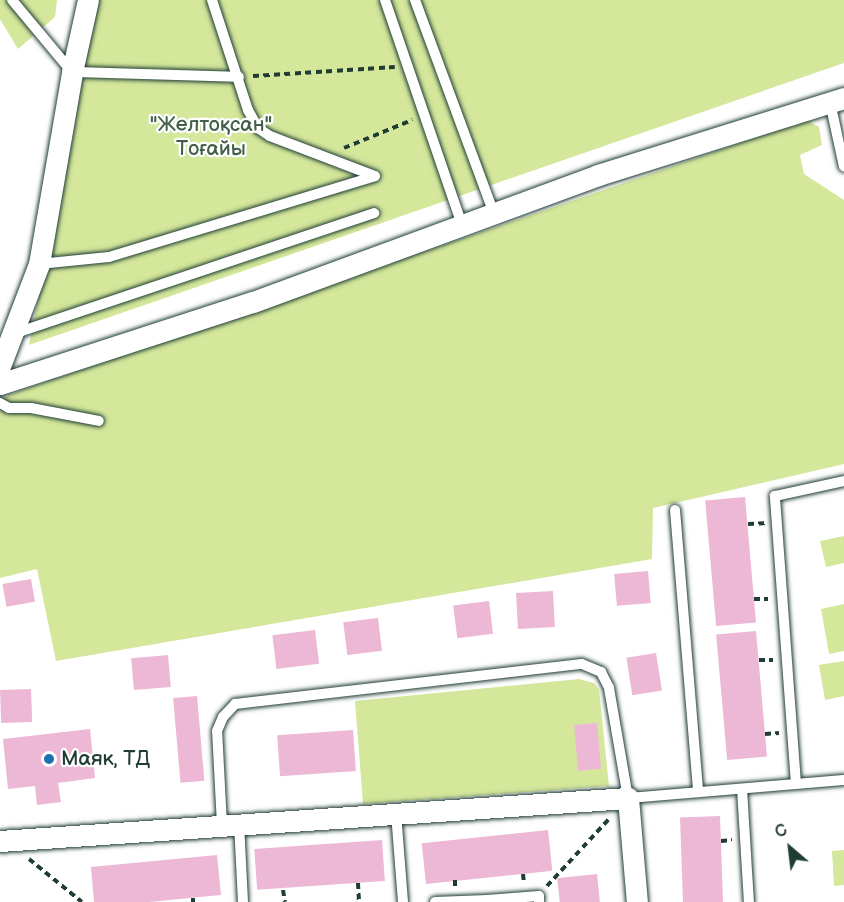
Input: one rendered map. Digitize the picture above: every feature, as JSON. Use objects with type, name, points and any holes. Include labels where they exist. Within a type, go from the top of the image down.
[{"type":"street","points":[[0,366],[39,264],[72,72],[88,0]]},
{"type":"street","points":[[0,384],[253,302],[598,175],[837,100]]},
{"type":"street","points":[[0,841],[628,798],[637,902]]},
{"type":"lane","points":[[12,0],[27,21],[72,72],[239,77]]},
{"type":"lane","points":[[39,264],[109,257],[375,176],[270,136],[258,128],[248,110],[212,0]]},
{"type":"lane","points":[[385,0],[462,225]]},
{"type":"lane","points":[[415,0],[494,213]]},
{"type":"lane","points":[[837,100],[844,167]]},
{"type":"lane","points":[[13,334],[374,213]]},
{"type":"lane","points":[[0,403],[9,408],[31,408],[99,421]]},
{"type":"lane","points":[[796,784],[775,496],[844,481]]},
{"type":"lane","points":[[675,510],[698,792]]},
{"type":"lane","points":[[243,902],[217,731],[223,717],[235,704],[582,664],[601,672],[609,687],[628,798],[844,780]]},
{"type":"lane","points":[[742,789],[749,902]]},
{"type":"lane","points":[[396,813],[403,902]]},
{"type":"lane","points":[[435,902],[539,899]]},
{"type":"path","points":[[239,77],[408,66]]},
{"type":"path","points":[[324,157],[424,115]]},
{"type":"path","points":[[539,899],[628,798]]},
{"type":"path","points":[[18,858],[27,857],[82,902]]},
{"type":"path","points":[[358,883],[359,902]]},
{"type":"path","points":[[283,890],[285,902]]},
{"type":"green space","points":[[0,0],[57,0],[55,17],[18,49],[0,19]]},
{"type":"green space","name":"\"Желтоқсан\" Тоғайы","points":[[98,0],[844,0],[844,63],[29,345]]},
{"type":"green space","points":[[807,120],[819,127],[822,145],[800,155],[804,174],[844,200],[844,464],[653,508],[652,559],[56,661],[37,569],[0,578],[0,403],[8,395]]},
{"type":"green space","points":[[844,536],[844,563],[826,567],[820,541]]},
{"type":"green space","points":[[844,604],[844,651],[829,654],[821,609]]},
{"type":"green space","points":[[844,661],[844,696],[825,700],[819,665]]},
{"type":"green space","points":[[579,679],[594,683],[599,690],[609,786],[363,804],[355,701]]},
{"type":"green space","points":[[844,850],[844,885],[834,886],[832,851]]},
{"type":"building","points":[[745,497],[756,623],[716,626],[705,500]]},
{"type":"building","points":[[648,571],[651,603],[617,606],[614,574]]},
{"type":"building","points":[[31,579],[35,602],[6,607],[2,584]]},
{"type":"building","points":[[553,591],[555,627],[518,629],[516,593]]},
{"type":"building","points":[[489,601],[493,634],[457,638],[453,605]]},
{"type":"building","points":[[378,618],[382,651],[347,655],[343,622]]},
{"type":"building","points":[[315,630],[319,664],[276,669],[272,635]]},
{"type":"building","points":[[756,631],[767,757],[727,760],[716,634]]},
{"type":"building","points":[[656,653],[662,691],[632,695],[626,658]]},
{"type":"building","points":[[168,655],[171,687],[134,690],[131,658]]},
{"type":"building","points":[[31,689],[32,722],[1,723],[0,690]]},
{"type":"building","points":[[197,696],[204,781],[180,783],[173,698]]},
{"type":"building","points":[[597,723],[601,769],[578,771],[574,725]]},
{"type":"building","name":"Маяк, ТД","points":[[90,729],[95,778],[58,783],[61,802],[37,805],[35,786],[8,789],[3,739]]},
{"type":"building","points":[[353,730],[356,771],[280,776],[277,735]]},
{"type":"building","points":[[720,816],[723,902],[683,902],[680,817]]},
{"type":"building","points":[[548,830],[552,871],[426,884],[422,843]]},
{"type":"building","points":[[382,840],[385,881],[257,890],[254,849]]},
{"type":"building","points":[[217,855],[221,895],[149,902],[94,902],[91,867]]},
{"type":"building","points":[[597,874],[600,902],[560,902],[557,878]]},
{"type":"place","name":"Маяк, ТД","points":[[49,759]]}]
